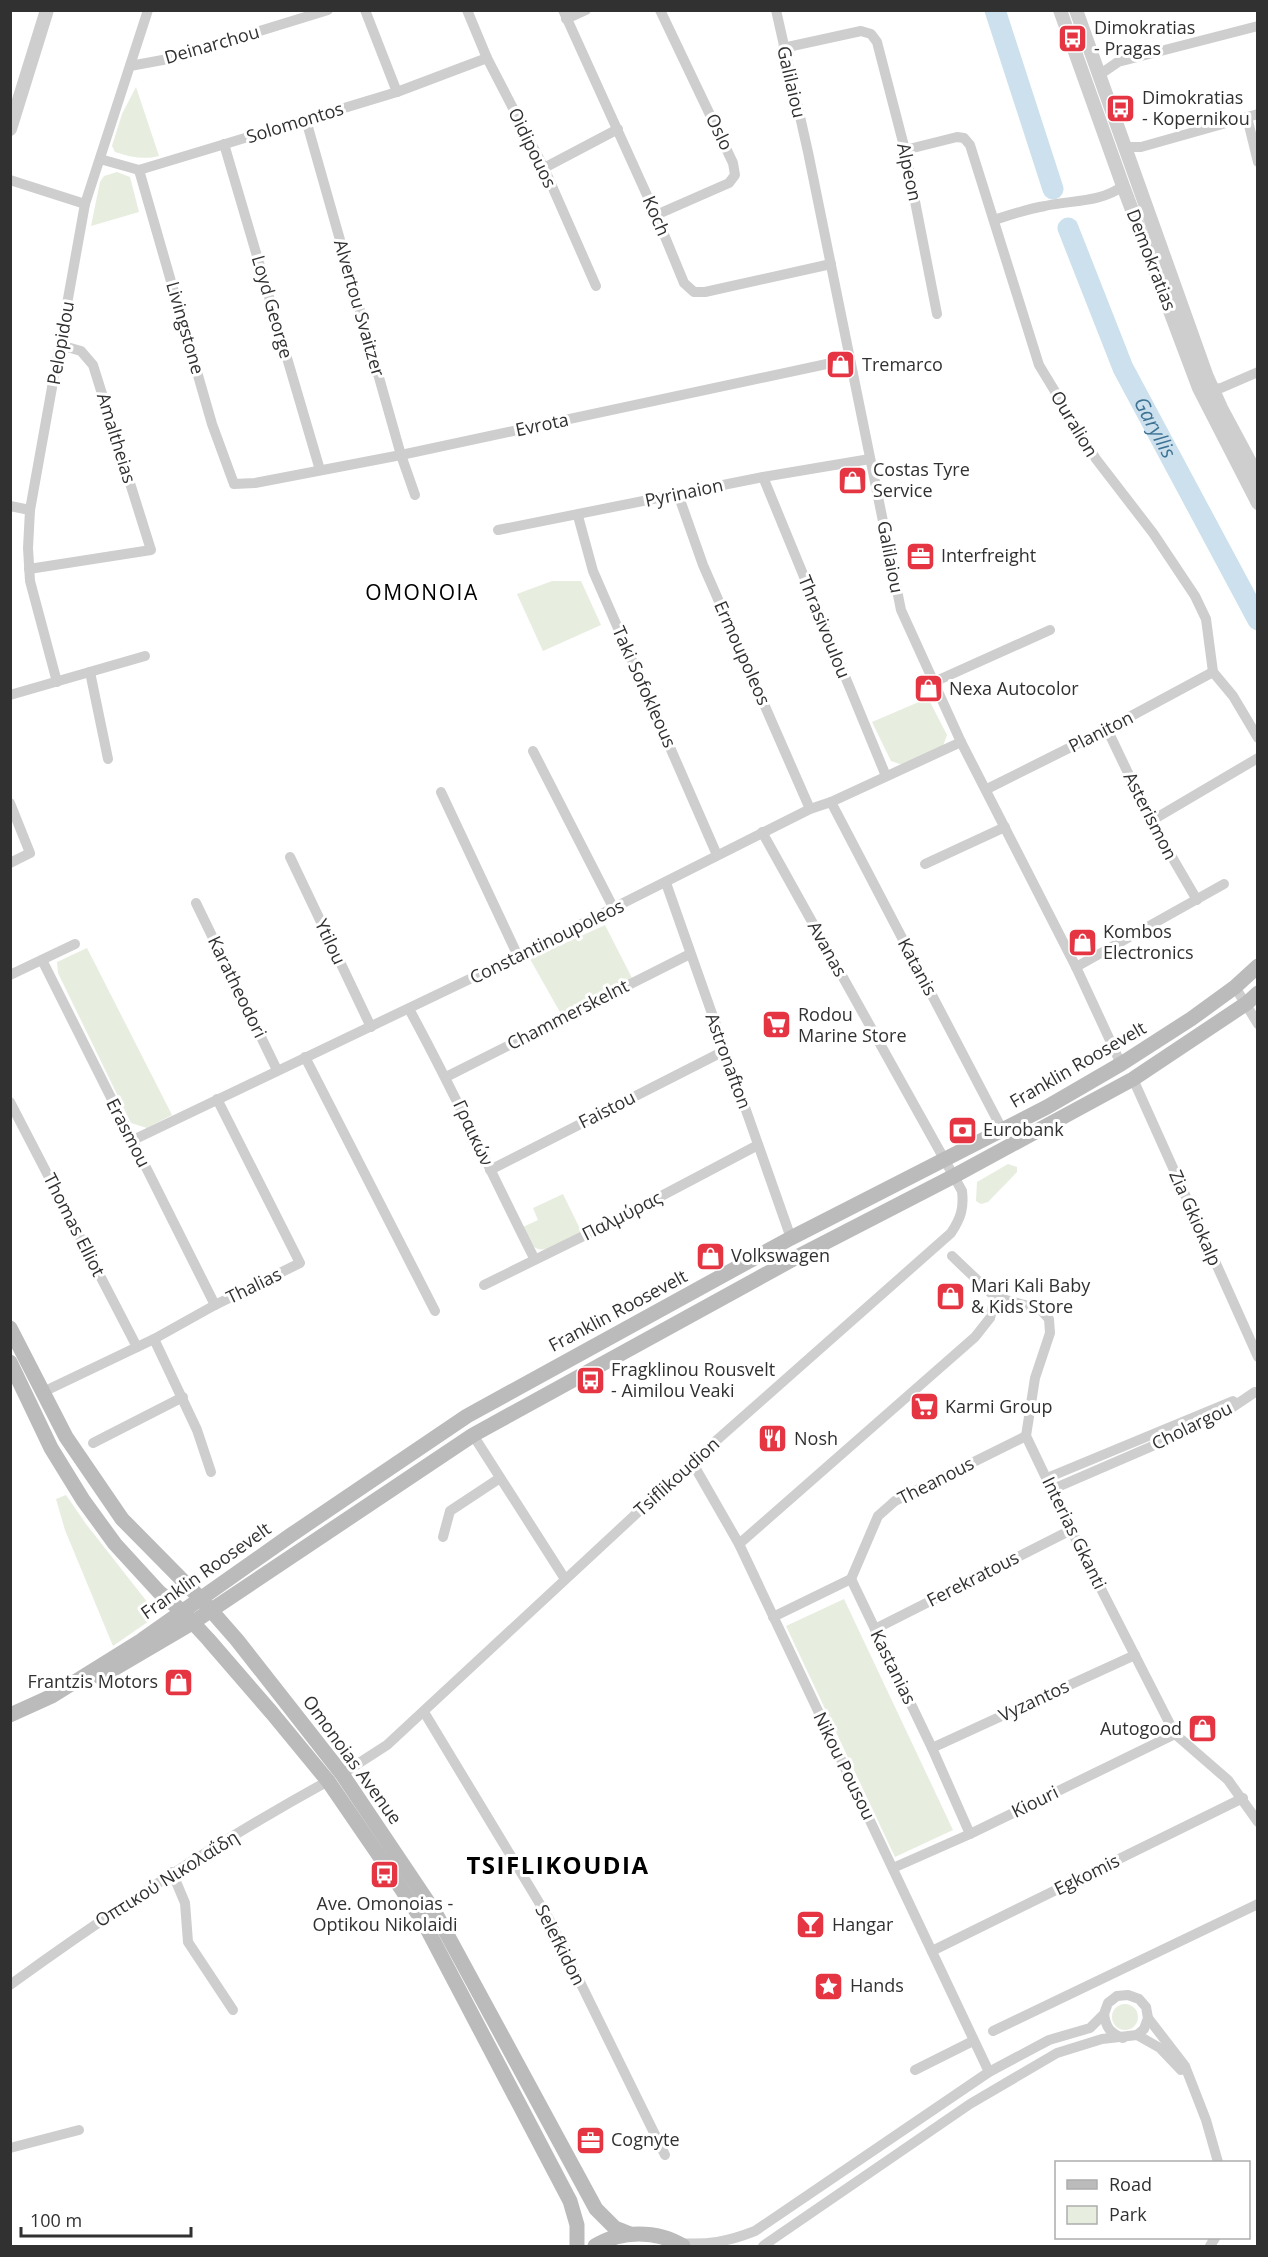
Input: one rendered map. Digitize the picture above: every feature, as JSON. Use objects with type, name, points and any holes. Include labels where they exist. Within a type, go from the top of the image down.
[{"type":"main road","name":"Franklin Roosevelt","points":[[207,1605],[300,1529],[467,1416],[791,1238],[1003,1131],[1121,1064],[1191,1019],[1235,987],[1257,966]]},
{"type":"main road","name":"Franklin Roosevelt","points":[[10,1725],[58,1703],[473,1435],[786,1262],[954,1176],[1133,1079],[1252,998]]},
{"type":"main road","name":"Omonoias Avenue","points":[[10,1328],[66,1437],[122,1519],[207,1605],[436,1914],[596,2209],[615,2228],[630,2234]]},
{"type":"main road","name":"Omonoias Avenue","points":[[10,1362],[51,1448],[114,1544],[159,1592],[188,1617],[272,1713],[335,1778],[424,1923],[570,2201],[577,2225],[577,2247]]},
{"type":"main road","name":"Franklin Roosevelt","points":[[10,1715],[52,1696],[188,1617]]},
{"type":"main road","points":[[595,2247],[604,2241],[630,2234],[647,2234],[681,2245]]},
{"type":"street","points":[[10,129],[47,10]]},
{"type":"street","name":"Pelopidou","points":[[57,682],[30,581],[28,548],[30,510],[85,204],[148,10]]},
{"type":"street","name":"Deinarchou","points":[[130,66],[168,59],[328,10]]},
{"type":"street","points":[[365,10],[397,92]]},
{"type":"street","name":"Oidipouos","points":[[467,10],[487,58],[544,168],[596,286]]},
{"type":"street","points":[[565,15],[586,10]]},
{"type":"street","name":"Oslo","points":[[656,215],[729,183],[735,175],[733,163],[660,10]]},
{"type":"street","name":"Galilaiou","points":[[776,10],[831,264],[901,610],[962,742],[1076,967],[1121,1064]]},
{"type":"street","name":"Demokratias","points":[[1060,10],[1123,186],[1206,389],[1257,503]]},
{"type":"street","name":"Demokratias","points":[[1076,10],[1125,147],[1206,389],[1257,477]]},
{"type":"street","name":"Koch","points":[[565,15],[618,129],[684,283],[694,292],[705,292],[831,264]]},
{"type":"street","points":[[1099,75],[1118,62],[1257,27]]},
{"type":"street","name":"Alpeon","points":[[783,48],[861,31],[871,34],[878,42],[905,150],[937,314]]},
{"type":"street","name":"Solomontos","points":[[139,170],[397,92],[487,58]]},
{"type":"street","points":[[1125,147],[1141,147],[1252,116],[1257,162]]},
{"type":"street","name":"Alvertou Svaitzer","points":[[306,120],[401,455],[415,495]]},
{"type":"street","points":[[544,168],[618,129]]},
{"type":"street","name":"Ouralion","points":[[905,150],[957,137],[964,138],[970,145],[1039,365],[1095,459],[1153,533],[1195,597],[1206,619],[1213,672]]},
{"type":"street","name":"Loyd George","points":[[224,144],[320,470]]},
{"type":"street","points":[[100,159],[139,170]]},
{"type":"street","name":"Livingstone","points":[[139,170],[212,423],[234,484]]},
{"type":"street","points":[[10,180],[85,204]]},
{"type":"street","points":[[994,220],[1045,206],[1081,202],[1114,192],[1123,186]]},
{"type":"street","name":"Amaltheias","points":[[29,569],[151,550],[93,365],[81,351],[60,345]]},
{"type":"street","name":"Evrota","points":[[234,484],[255,483],[401,455],[850,359]]},
{"type":"street","points":[[1206,389],[1257,372]]},
{"type":"street","name":"Pyrinaion","points":[[498,530],[578,516],[763,477],[870,459]]},
{"type":"street","name":"Thrasivoulou","points":[[763,477],[886,776]]},
{"type":"street","name":"Ermoupoleos","points":[[678,494],[703,565],[810,809]]},
{"type":"street","points":[[10,506],[30,510]]},
{"type":"street","name":"Taki Sofokleous","points":[[578,516],[593,571],[717,855]]},
{"type":"street","points":[[934,682],[1050,630]]},
{"type":"street","points":[[10,695],[145,656]]},
{"type":"street","points":[[90,672],[108,759]]},
{"type":"street","points":[[1213,672],[1233,696],[1257,738]]},
{"type":"street","name":"Planiton","points":[[987,789],[1107,729],[1213,672]]},
{"type":"street","name":"Asterismon","points":[[1107,729],[1150,821],[1197,900]]},
{"type":"street","name":"Constantinoupoleos","points":[[131,1141],[277,1070],[371,1028],[666,883],[762,832],[962,742]]},
{"type":"street","points":[[533,751],[614,909]]},
{"type":"street","points":[[1150,821],[1257,758]]},
{"type":"street","points":[[441,792],[518,956]]},
{"type":"street","name":"Katanis","points":[[831,802],[1003,1131]]},
{"type":"street","points":[[10,803],[30,853],[10,863]]},
{"type":"street","points":[[925,864],[1005,827]]},
{"type":"street","name":"Avanas","points":[[762,832],[944,1160]]},
{"type":"street","name":"Ytilou","points":[[290,857],[371,1028]]},
{"type":"street","name":"Astronafton","points":[[666,883],[791,1238]]},
{"type":"street","points":[[1076,967],[1224,884]]},
{"type":"street","name":"Karatheodori","points":[[196,903],[277,1070]]},
{"type":"street","points":[[10,975],[75,944]]},
{"type":"street","name":"Chammerskelnt","points":[[446,1077],[690,954]]},
{"type":"street","name":"Erasmou","points":[[42,960],[215,1305]]},
{"type":"street","points":[[1235,987],[1252,998],[1257,1024]]},
{"type":"street","name":"Γραικών","points":[[409,1009],[446,1077],[534,1258]]},
{"type":"street","name":"Faistou","points":[[490,1170],[724,1051]]},
{"type":"street","points":[[305,1057],[435,1311]]},
{"type":"street","name":"Zia Gkiokalp","points":[[1133,1079],[1257,1357]]},
{"type":"street","name":"Thalias","points":[[43,1392],[154,1340],[215,1305],[300,1263],[217,1099]]},
{"type":"street","name":"Thomas Elliot","points":[[10,1102],[137,1347]]},
{"type":"street","name":"Παλμύρας","points":[[484,1285],[534,1258],[612,1222],[758,1145]]},
{"type":"street","name":"Tsiflikoudion","points":[[335,1778],[387,1745],[692,1462],[951,1233],[964,1206],[962,1191],[944,1160]]},
{"type":"street","points":[[952,1256],[995,1297],[1040,1309],[1049,1319],[1050,1333],[1035,1378],[1026,1436]]},
{"type":"street","points":[[739,1544],[975,1337],[990,1318],[995,1297]]},
{"type":"street","points":[[154,1340],[183,1397],[211,1472]]},
{"type":"street","name":"Cholargou","points":[[1047,1478],[1256,1387]]},
{"type":"street","name":"Cholargou","points":[[1053,1489],[1215,1419],[1256,1387]]},
{"type":"street","points":[[93,1443],[183,1397]]},
{"type":"street","points":[[473,1435],[565,1579]]},
{"type":"street","name":"Interias Gkanti","points":[[1026,1436],[1175,1734],[1228,1780],[1243,1798],[1257,1822]]},
{"type":"street","name":"Theanous","points":[[851,1579],[878,1516],[895,1501],[1026,1436]]},
{"type":"street","name":"Nikou Pousou","points":[[692,1462],[739,1544],[989,2072]]},
{"type":"street","points":[[444,1537],[450,1511],[500,1478]]},
{"type":"street","name":"Ferekratous","points":[[875,1629],[1071,1530]]},
{"type":"street","points":[[773,1617],[851,1579]]},
{"type":"street","name":"Kastanias","points":[[851,1579],[932,1748],[970,1834]]},
{"type":"street","name":"Vyzantos","points":[[932,1748],[1135,1655]]},
{"type":"street","name":"Selefkidon","points":[[424,1712],[549,1919],[665,2155]]},
{"type":"street","name":"Kiouri","points":[[893,1868],[970,1834],[1175,1734]]},
{"type":"street","name":"Οπτικού Νικολαΐδη","points":[[10,1985],[172,1872],[335,1778]]},
{"type":"street","name":"Egkomis","points":[[932,1951],[1243,1798]]},
{"type":"street","points":[[172,1872],[185,1903],[188,1942],[233,2010]]},
{"type":"street","points":[[993,2031],[1257,1904]]},
{"type":"street","points":[[681,2245],[706,2245],[735,2240],[755,2231],[989,2072],[1041,2043],[1090,2028],[1104,2014],[1108,2003],[1117,1996],[1128,1995],[1138,1999],[1146,2007],[1148,2018],[1177,2053],[1206,2120],[1217,2161]]},
{"type":"street","points":[[1104,2014],[1106,2025],[1113,2034],[1123,2038]]},
{"type":"street","points":[[763,2247],[970,2104],[1057,2053],[1102,2039],[1137,2035],[1144,2029],[1148,2018]]},
{"type":"street","points":[[1137,2035],[1160,2048],[1190,2079]]},
{"type":"street","points":[[915,2070],[973,2041]]},
{"type":"street","points":[[10,2148],[79,2130]]},
{"type":"green space","points":[[136,87],[159,156],[131,157],[115,152],[112,146],[122,114]]},
{"type":"green space","points":[[117,172],[130,177],[139,212],[91,226],[100,182],[104,176]]},
{"type":"green space","points":[[552,581],[581,581],[601,625],[543,651],[517,594]]},
{"type":"green space","points":[[928,698],[947,735],[943,746],[903,765],[891,761],[872,722]]},
{"type":"green space","points":[[605,925],[632,978],[561,1014],[530,959]]},
{"type":"green space","points":[[87,948],[172,1115],[147,1128],[131,1123],[58,973],[57,962]]},
{"type":"green space","points":[[1008,1164],[1017,1167],[1017,1172],[988,1202],[981,1204],[976,1201],[977,1182]]},
{"type":"green space","points":[[563,1194],[582,1233],[557,1246],[537,1248],[532,1245],[523,1227],[538,1220],[533,1208]]},
{"type":"green space","points":[[66,1495],[148,1603],[149,1621],[113,1646],[65,1530],[56,1499]]},
{"type":"green space","points":[[844,1599],[953,1830],[895,1857],[786,1626]]},
{"type":"green space","points":[[1125,2004],[1135,2007],[1138,2017],[1135,2027],[1125,2030],[1115,2027],[1112,2017],[1115,2007]]},
{"type":"waterway","name":"Garyllis","points":[[995,10],[1053,189]]},
{"type":"waterway","name":"Garyllis","points":[[1068,228],[1123,368],[1258,620]]},
{"type":"place","name":"Dimokratias - Pragas","points":[[1073,38]]},
{"type":"place","name":"Dimokratias - Kopernikou","points":[[1121,108]]},
{"type":"place","name":"Tremarco","points":[[841,365]]},
{"type":"place","name":"Costas Tyre Service","points":[[852,480]]},
{"type":"place","name":"Interfreight","points":[[920,556]]},
{"type":"place","name":"Nexa Autocolor","points":[[928,689]]},
{"type":"place","name":"Kombos Electronics","points":[[1082,942]]},
{"type":"place","name":"Rodou Marine Store","points":[[777,1025]]},
{"type":"place","name":"Eurobank","points":[[962,1130]]},
{"type":"place","name":"Volkswagen","points":[[710,1256]]},
{"type":"place","name":"Mari Kali Baby & Kids Store","points":[[950,1296]]},
{"type":"place","name":"Fragklinou Rousvelt - Aimilou Veaki","points":[[590,1380]]},
{"type":"place","name":"Karmi Group","points":[[924,1407]]},
{"type":"place","name":"Nosh","points":[[773,1439]]},
{"type":"place","name":"Frantzis Motors","points":[[179,1682]]},
{"type":"place","name":"Autogood","points":[[1203,1729]]},
{"type":"place","name":"Ave. Omonoias - Optikou Nikolaidi","points":[[385,1875]]},
{"type":"place","name":"Hangar","points":[[811,1925]]},
{"type":"place","name":"Hands","points":[[829,1986]]},
{"type":"place","name":"Cognyte","points":[[590,2140]]},
{"type":"district","name":"OMONOIA","points":[[422,593]]},
{"type":"district","name":"TSIFLIKOUDIA","points":[[558,1866]]}]
